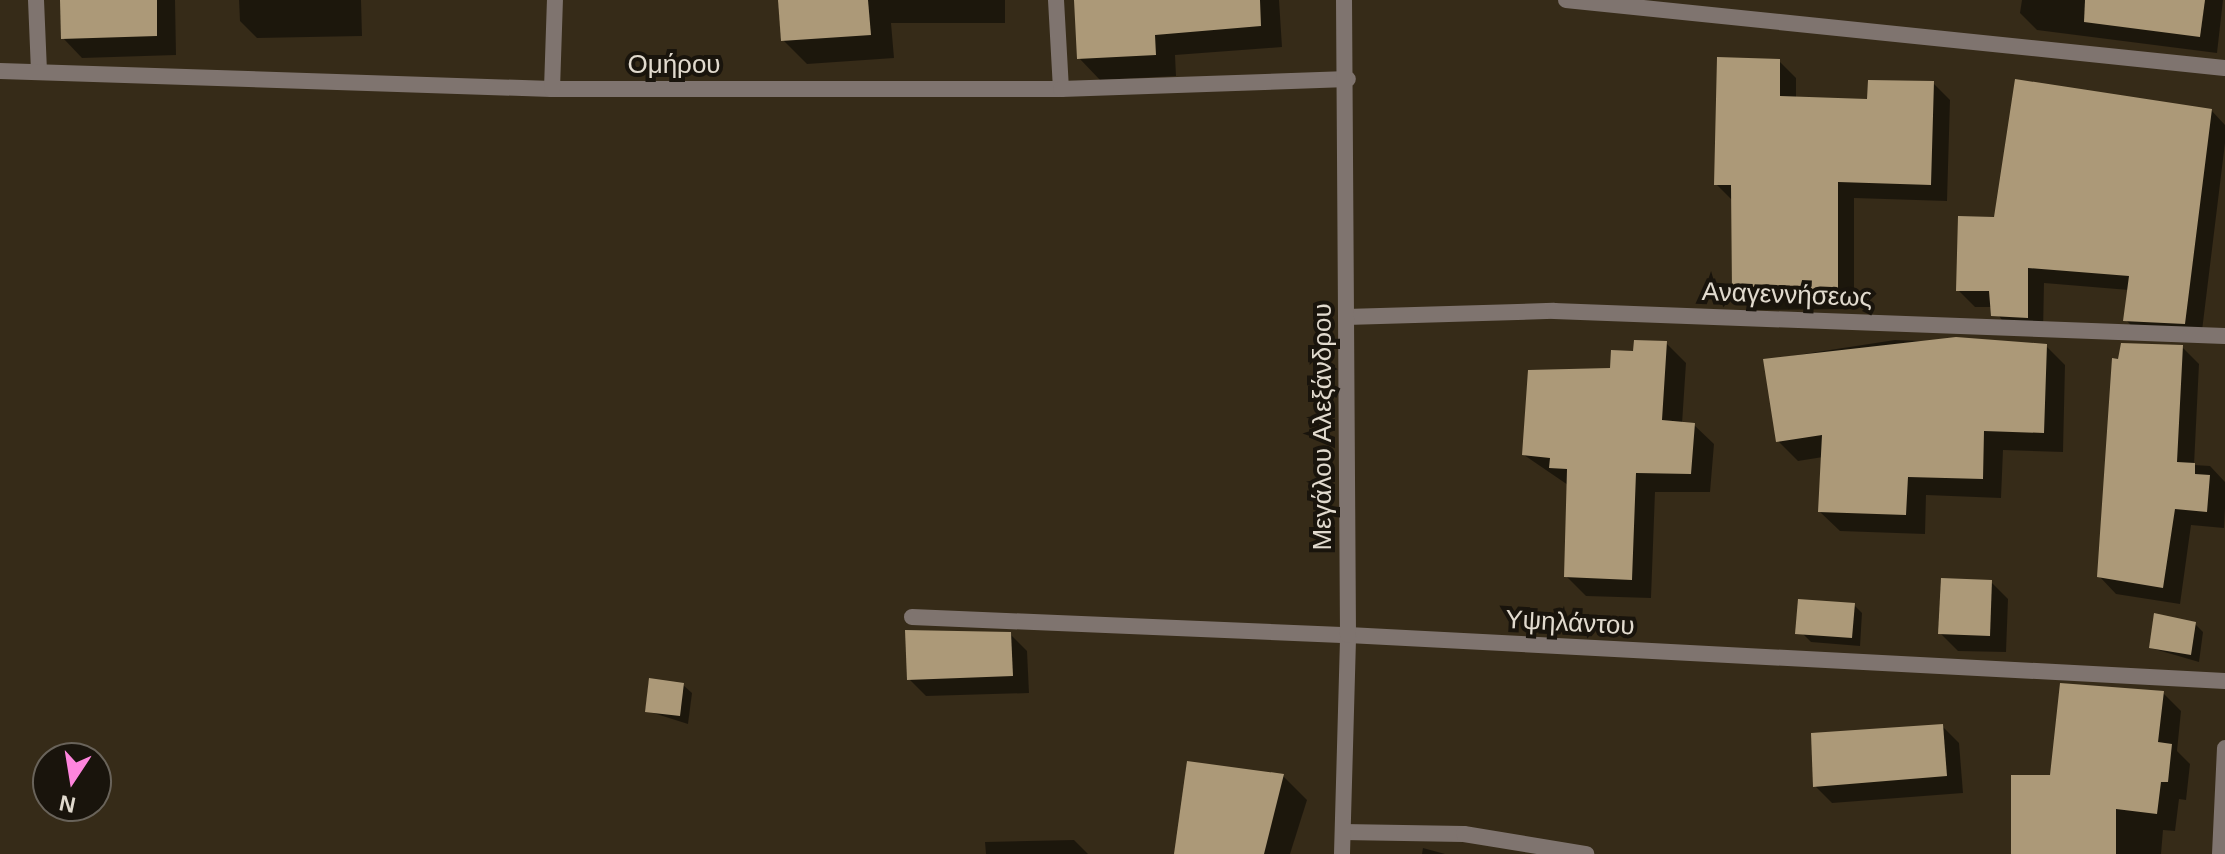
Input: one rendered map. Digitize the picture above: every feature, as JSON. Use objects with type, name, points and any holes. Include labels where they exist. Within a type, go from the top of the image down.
[{"type":"street","points":[[36,0],[39,72]]},
{"type":"street","points":[[552,89],[555,0]]},
{"type":"street","points":[[1056,0],[1061,89]]},
{"type":"street","name":"Μεγάλου Αλεξάνδρου","points":[[1342,854],[1348,635],[1348,79],[1344,0]]},
{"type":"street","points":[[1566,0],[2225,68]]},
{"type":"street","name":"Ομήρου","points":[[0,71],[552,89],[1061,89],[1348,79]]},
{"type":"street","name":"Αναγεννήσεως","points":[[1346,317],[1554,311],[2225,336]]},
{"type":"street","name":"Υψηλάντου","points":[[912,617],[1348,635],[2225,681]]},
{"type":"street","points":[[2220,854],[2225,748]]},
{"type":"street","points":[[1343,832],[1464,834],[1586,854]]},
{"type":"building","points":[[60,0],[157,0],[157,36],[61,39]]},
{"type":"building","points":[[778,0],[868,0],[871,35],[781,41]]},
{"type":"building","points":[[1074,0],[1260,0],[1261,26],[1155,35],[1156,55],[1077,59]]},
{"type":"building","points":[[2085,0],[2205,0],[2200,37],[2084,22]]},
{"type":"building","points":[[1717,57],[1780,59],[1780,96],[1867,99],[1868,80],[1934,81],[1931,185],[1838,182],[1838,292],[1732,293],[1731,185],[1714,185]]},
{"type":"building","points":[[2015,79],[2212,109],[2185,324],[2123,321],[2129,276],[2028,268],[2028,318],[1991,316],[1989,291],[1956,291],[1958,216],[1994,217]]},
{"type":"building","points":[[1956,337],[2047,344],[2044,433],[1984,431],[1983,479],[1908,477],[1906,515],[1818,512],[1822,435],[1776,442],[1763,359]]},
{"type":"building","points":[[1634,340],[1667,341],[1662,420],[1695,423],[1691,474],[1636,473],[1632,580],[1564,577],[1567,469],[1549,468],[1550,458],[1522,455],[1528,370],[1610,368],[1611,350],[1633,351]]},
{"type":"building","points":[[2121,343],[2183,345],[2177,462],[2195,463],[2195,474],[2210,475],[2207,512],[2175,509],[2163,588],[2097,577],[2112,358],[2118,359]]},
{"type":"building","points":[[1941,578],[1992,580],[1990,636],[1938,634]]},
{"type":"building","points":[[1798,599],[1855,603],[1852,638],[1795,634]]},
{"type":"building","points":[[2154,613],[2196,622],[2191,655],[2149,648]]},
{"type":"building","points":[[905,630],[1011,632],[1013,676],[907,680]]},
{"type":"building","points":[[649,678],[684,683],[680,716],[645,712]]},
{"type":"building","points":[[2060,683],[2164,691],[2158,742],[2172,744],[2168,782],[2161,782],[2157,814],[2116,809],[2116,854],[2011,854],[2011,775],[2050,775]]},
{"type":"building","points":[[1943,724],[1947,776],[1813,787],[1811,733]]},
{"type":"building","points":[[1187,761],[1284,774],[1264,854],[1174,854]]}]
